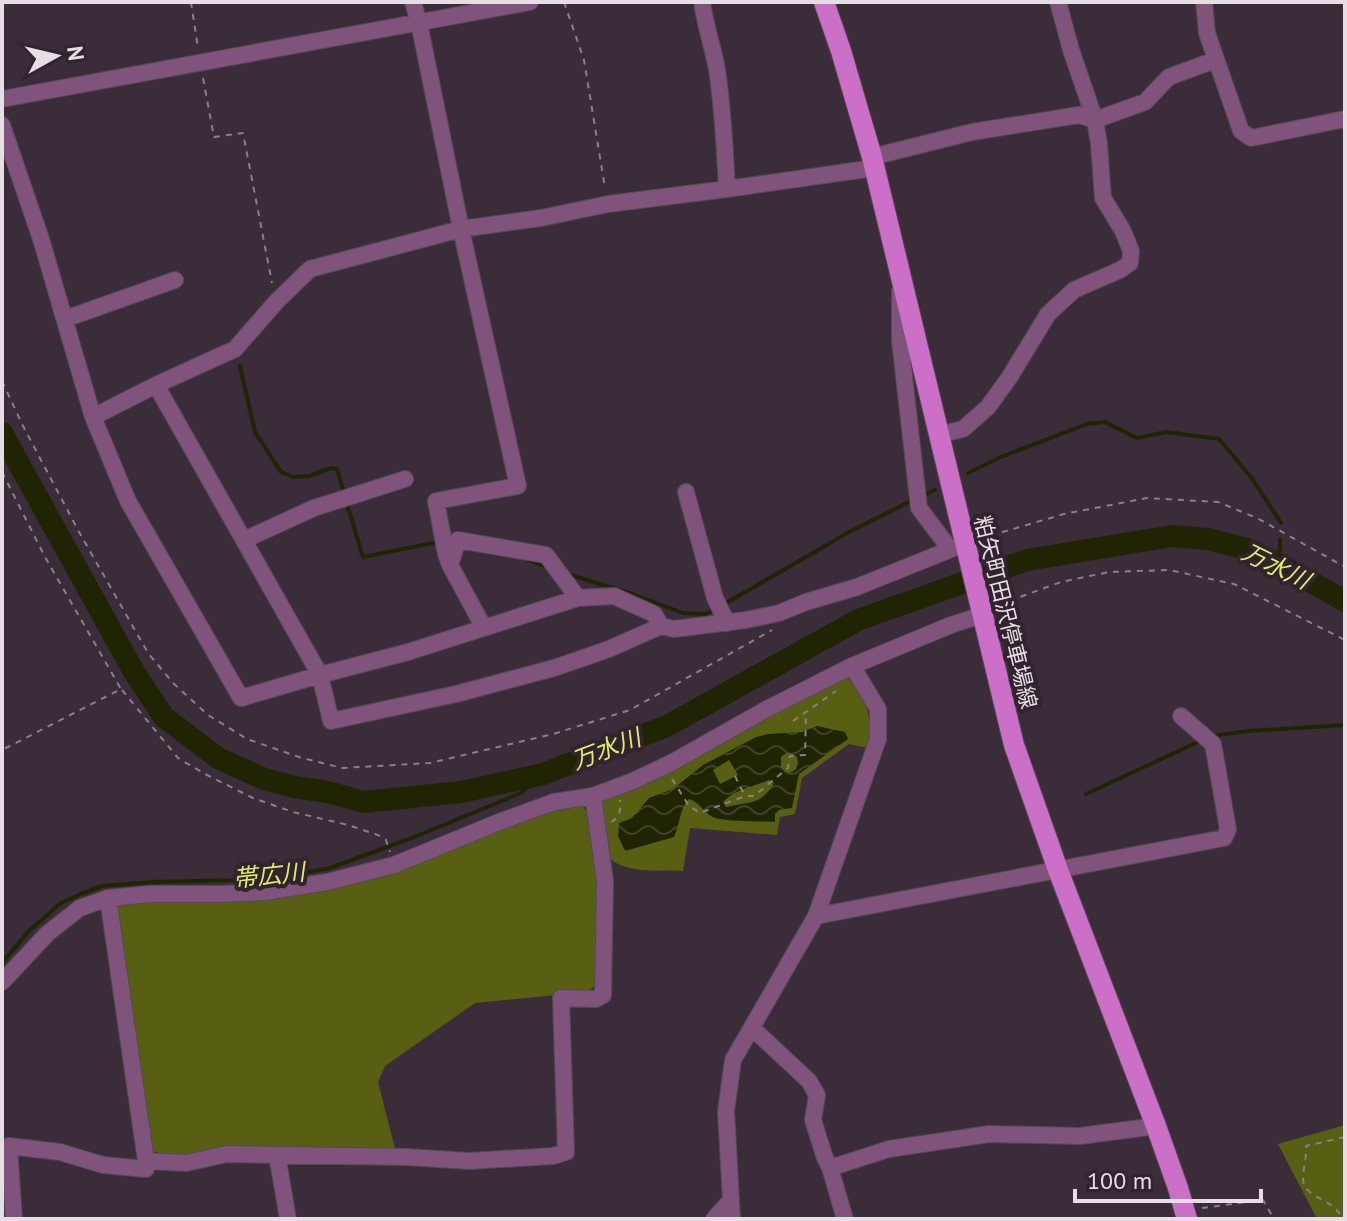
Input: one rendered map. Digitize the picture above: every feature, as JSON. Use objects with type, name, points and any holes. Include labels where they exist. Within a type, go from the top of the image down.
[{"type":"main road","name":"粕矢町田沢停車場線","points":[[824,2],[873,162],[938,435],[960,548],[981,611],[1014,745],[1058,870],[1190,1214]]},
{"type":"street","points":[[413,2],[518,486],[436,501],[451,551],[484,628]]},
{"type":"street","points":[[2,99],[530,2]]},
{"type":"street","points":[[702,2],[716,66],[724,125],[727,189]]},
{"type":"street","points":[[938,435],[963,429],[988,407],[1048,314],[1074,290],[1130,263],[1131,251],[1123,231],[1103,198],[1095,120],[1058,2]]},
{"type":"street","points":[[1204,2],[1207,33],[1241,131],[1251,138],[1345,119]]},
{"type":"street","points":[[93,417],[235,349],[310,269],[461,229],[541,218],[608,204],[727,189],[873,162],[972,132],[1079,115],[1095,120],[1145,102],[1169,77],[1215,60]]},
{"type":"street","points":[[2,125],[41,239],[93,417],[128,501],[241,698],[408,652],[578,598],[614,596],[654,614],[661,626]]},
{"type":"street","points":[[156,385],[320,675],[331,721],[456,694],[554,668],[609,649],[661,626],[674,629],[723,614],[779,613],[960,548],[918,501],[900,341],[900,276]]},
{"type":"street","points":[[65,319],[175,280]]},
{"type":"street","points":[[244,540],[314,508],[405,479]]},
{"type":"street","points":[[686,492],[723,614]]},
{"type":"street","points":[[451,551],[546,555],[578,598]]},
{"type":"street","points":[[2,982],[48,933],[80,908],[108,898],[151,894],[265,892],[327,882],[394,865],[554,802],[593,796],[633,781],[852,666],[981,611]]},
{"type":"street","points":[[732,1219],[726,1111],[733,1060],[816,916],[878,739],[878,709],[852,666]]},
{"type":"street","points":[[816,916],[1224,838],[1228,829],[1213,744],[1181,716]]},
{"type":"street","points":[[146,1161],[186,1163],[227,1154],[469,1161],[553,1156],[566,1152],[561,998],[596,999],[603,995],[605,881],[593,796]]},
{"type":"street","points":[[14,1219],[9,1146],[60,1152],[103,1165],[146,1169],[108,898]]},
{"type":"street","points":[[752,1028],[809,1081],[817,1095],[813,1120],[845,1219]]},
{"type":"street","points":[[830,1168],[889,1149],[989,1134],[1080,1136],[1156,1126]]},
{"type":"street","points":[[277,1155],[288,1219]]},
{"type":"street","points":[[714,1219],[731,1200]]},
{"type":"path","points":[[191,2],[214,137],[243,133],[276,302]]},
{"type":"path","points":[[564,2],[584,60],[608,204]]},
{"type":"path","points":[[2,472],[45,557],[121,689],[178,758],[253,798],[378,835],[386,840],[391,854]]},
{"type":"path","points":[[960,548],[1064,514],[1147,498],[1218,502],[1257,518],[1345,567]]},
{"type":"path","points":[[981,611],[1061,582],[1109,572],[1169,570],[1234,584],[1345,640]]},
{"type":"path","points":[[2,750],[121,689]]},
{"type":"path","points":[[793,721],[839,689]]},
{"type":"path","points":[[672,779],[689,806],[700,813],[745,796],[754,796],[788,768],[790,756],[805,755],[806,712]]},
{"type":"path","points":[[735,776],[745,796]]},
{"type":"path","points":[[1345,1137],[1306,1146],[1307,1161],[1303,1177],[1304,1186],[1310,1193],[1334,1207],[1345,1219]]},
{"type":"path","points":[[1190,1214],[1263,1200],[1274,1219]]},
{"type":"green space","points":[[847,677],[867,710],[870,727],[868,748],[849,744],[802,778],[795,814],[780,817],[777,835],[690,828],[683,871],[632,868],[622,866],[607,856],[600,806],[605,798]]},
{"type":"green space","points":[[582,805],[586,811],[597,880],[596,984],[588,992],[475,1003],[385,1066],[378,1082],[396,1153],[180,1158],[148,1150],[114,908],[121,902],[266,896],[550,810]]},
{"type":"green space","points":[[1345,1125],[1345,1219],[1317,1219],[1278,1144]]},
{"type":"water","points":[[817,726],[845,732],[848,739],[799,774],[792,808],[779,810],[775,814],[775,822],[715,818],[689,799],[683,807],[674,837],[625,851],[618,836],[619,823],[632,818],[649,798],[673,789],[703,765],[756,737],[802,732]],"holes":[[[786,753],[797,757],[796,769],[790,773],[781,767],[781,757]],[[729,760],[738,775],[720,784],[713,770]],[[769,780],[774,783],[759,799],[726,807],[723,802],[739,791]]]},
{"type":"waterway","points":[[240,366],[255,432],[281,472],[293,477],[337,469],[344,493]]},
{"type":"waterway","points":[[968,473],[1087,424],[1105,422],[1137,438],[1166,432],[1219,439],[1251,477],[1281,523]]},
{"type":"waterway","name":"万水川","points":[[2,433],[134,672],[164,717],[218,758],[264,779],[364,802],[461,792],[543,774],[667,726],[858,620],[1027,560],[1172,536],[1208,539],[1247,549],[1345,601]]},
{"type":"waterway","points":[[922,496],[935,490]]},
{"type":"waterway","points":[[723,605],[849,532],[915,499]]},
{"type":"waterway","points":[[346,501],[363,557],[439,544]]},
{"type":"waterway","points":[[1273,561],[1280,550],[1280,539]]},
{"type":"waterway","points":[[526,559],[548,567]]},
{"type":"waterway","points":[[568,574],[683,613],[706,614],[715,609]]},
{"type":"waterway","points":[[1212,736],[1345,725]]},
{"type":"waterway","points":[[1086,794],[1200,741]]},
{"type":"waterway","name":"帯広川","points":[[2,963],[29,931],[61,903],[102,886],[240,880],[330,868],[521,793],[543,774]]}]
